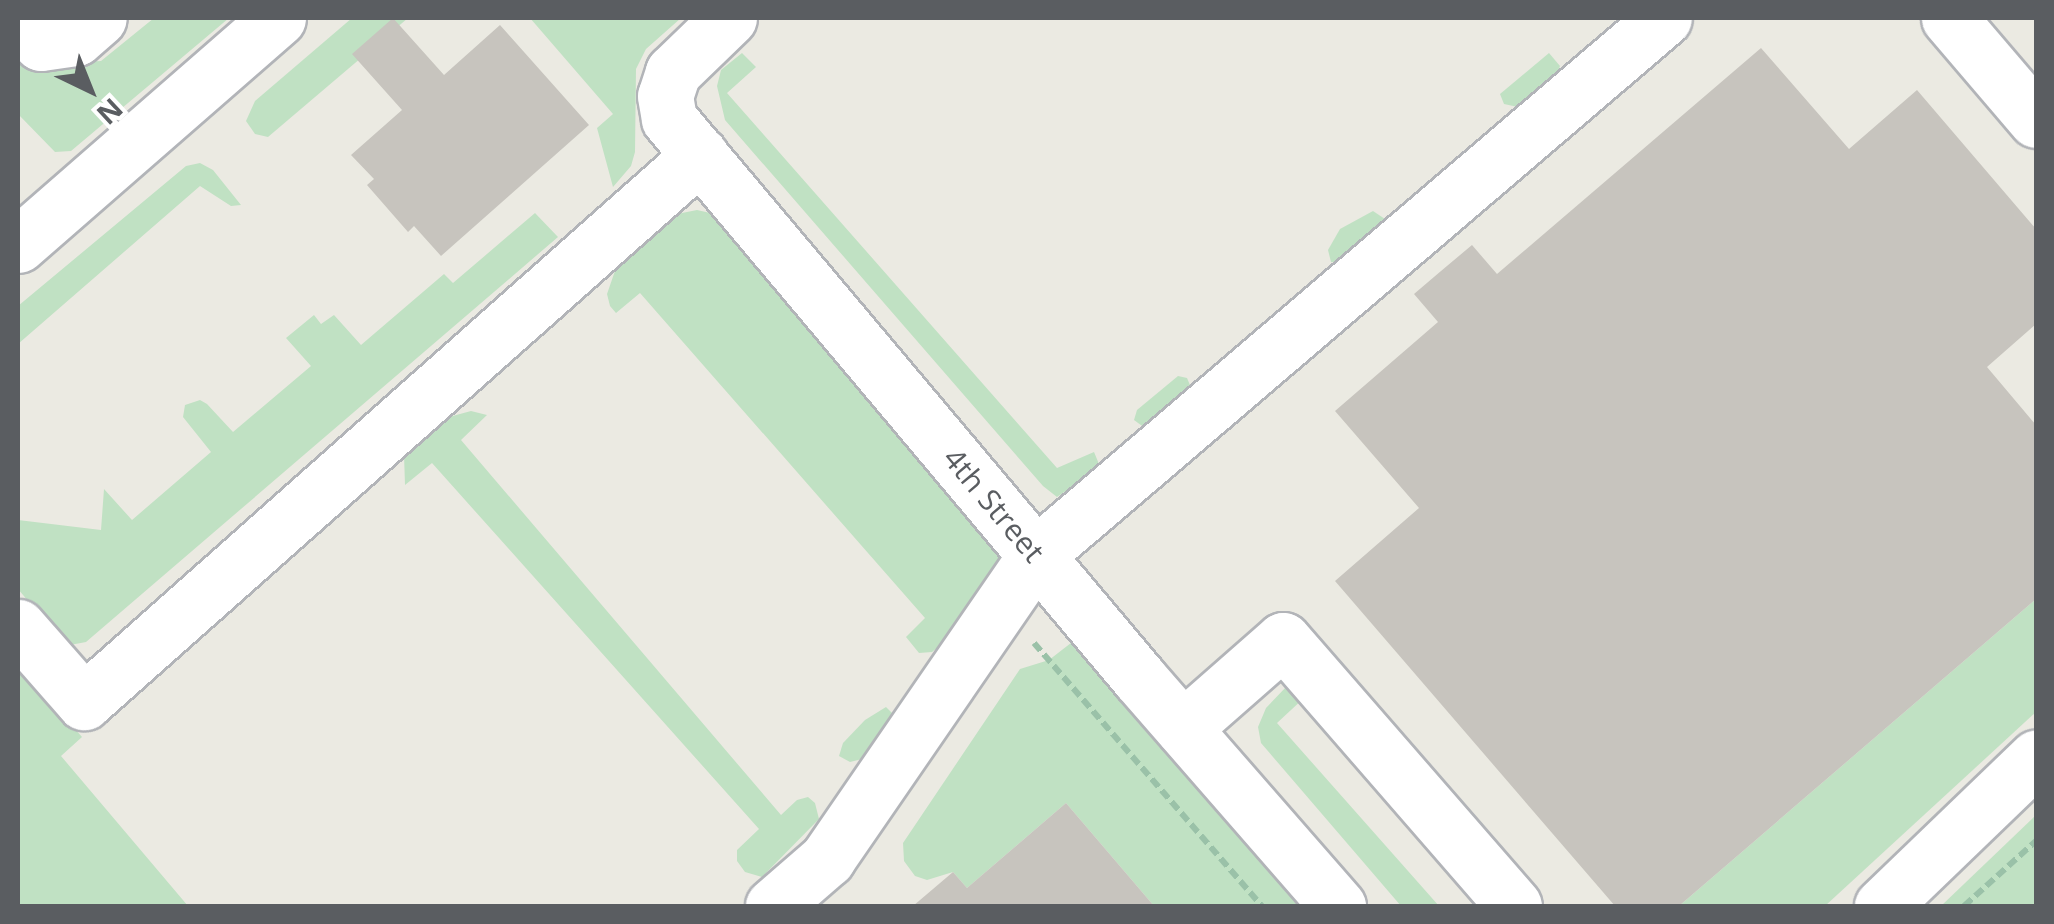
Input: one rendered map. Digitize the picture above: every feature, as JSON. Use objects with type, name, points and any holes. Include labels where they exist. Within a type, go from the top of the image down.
[{"type":"street","points":[[20,18],[41,43],[76,38],[99,18]]},
{"type":"street","points":[[18,245],[278,18]]},
{"type":"street","name":"4th Street","points":[[729,18],[673,72],[665,96],[670,119],[1036,555],[1338,906]]},
{"type":"street","points":[[773,906],[827,858],[1036,555],[1664,18]]},
{"type":"street","points":[[1949,18],[2036,120]]},
{"type":"street","points":[[18,628],[84,702],[700,155]]},
{"type":"street","points":[[1183,728],[1283,640],[1514,906]]},
{"type":"street","points":[[1882,906],[2036,758]]},
{"type":"path","points":[[1034,643],[1262,906]]},
{"type":"path","points":[[1964,906],[2036,840]]},
{"type":"green space","points":[[154,18],[229,18],[71,151],[55,152],[18,114],[18,31],[65,63],[101,61]]},
{"type":"green space","points":[[352,18],[408,18],[268,137],[255,134],[246,121],[255,101]]},
{"type":"green space","points":[[530,18],[681,18],[646,49],[636,69],[635,152],[631,166],[613,187],[597,128],[613,114]]},
{"type":"green space","points":[[742,53],[756,67],[727,93],[1057,468],[1094,452],[1099,464],[1082,480],[1057,497],[1043,486],[725,120],[717,86],[721,70]]},
{"type":"green space","points":[[1549,53],[1560,66],[1555,78],[1518,107],[1504,104],[1500,94]]},
{"type":"green space","points":[[200,163],[213,170],[241,205],[231,206],[200,186],[18,344],[18,306],[186,166]]},
{"type":"green space","points":[[697,210],[719,215],[997,537],[1001,558],[943,643],[932,652],[919,653],[906,637],[925,618],[640,293],[616,313],[610,306],[607,294],[616,268],[672,215]]},
{"type":"green space","points":[[1373,211],[1385,219],[1379,232],[1340,263],[1331,262],[1328,250],[1340,229]]},
{"type":"green space","points":[[535,213],[558,237],[86,642],[70,645],[61,640],[18,589],[18,520],[101,530],[104,489],[132,520],[211,452],[183,417],[185,405],[200,400],[233,432],[311,366],[286,338],[314,315],[321,324],[334,315],[361,345],[444,274],[453,283]]},
{"type":"green space","points":[[1178,376],[1187,378],[1192,390],[1149,431],[1134,420],[1137,410]]},
{"type":"green space","points":[[471,411],[487,415],[461,440],[781,815],[797,800],[808,797],[815,803],[819,819],[762,877],[745,872],[737,861],[737,850],[759,829],[432,463],[405,485],[404,455],[418,438],[438,420]]},
{"type":"green space","points":[[2036,599],[2036,712],[1825,906],[1679,906]]},
{"type":"green space","points":[[1080,636],[1312,906],[1154,906],[1066,803],[967,888],[953,872],[927,880],[915,876],[904,861],[903,843],[1020,669],[1049,660]]},
{"type":"green space","points":[[18,663],[82,737],[61,756],[188,906],[18,906]]},
{"type":"green space","points":[[1287,686],[1305,697],[1277,723],[1439,906],[1401,906],[1261,743],[1258,727],[1266,708]]},
{"type":"green space","points":[[886,707],[896,717],[866,758],[850,762],[839,756],[843,743],[865,720]]},
{"type":"green space","points":[[2036,815],[2036,906],[1941,906]]},
{"type":"building","points":[[393,18],[444,75],[500,25],[589,125],[441,256],[414,226],[408,232],[367,185],[374,179],[351,155],[402,110],[352,54]]},
{"type":"building","points":[[1761,48],[1849,149],[1917,90],[2036,229],[2036,324],[1987,367],[2036,425],[2036,599],[1679,906],[1615,906],[1335,581],[1419,508],[1335,411],[1438,322],[1414,294],[1472,245],[1497,274]]},
{"type":"building","points":[[1066,803],[1154,906],[913,906],[953,872],[967,888]]}]
